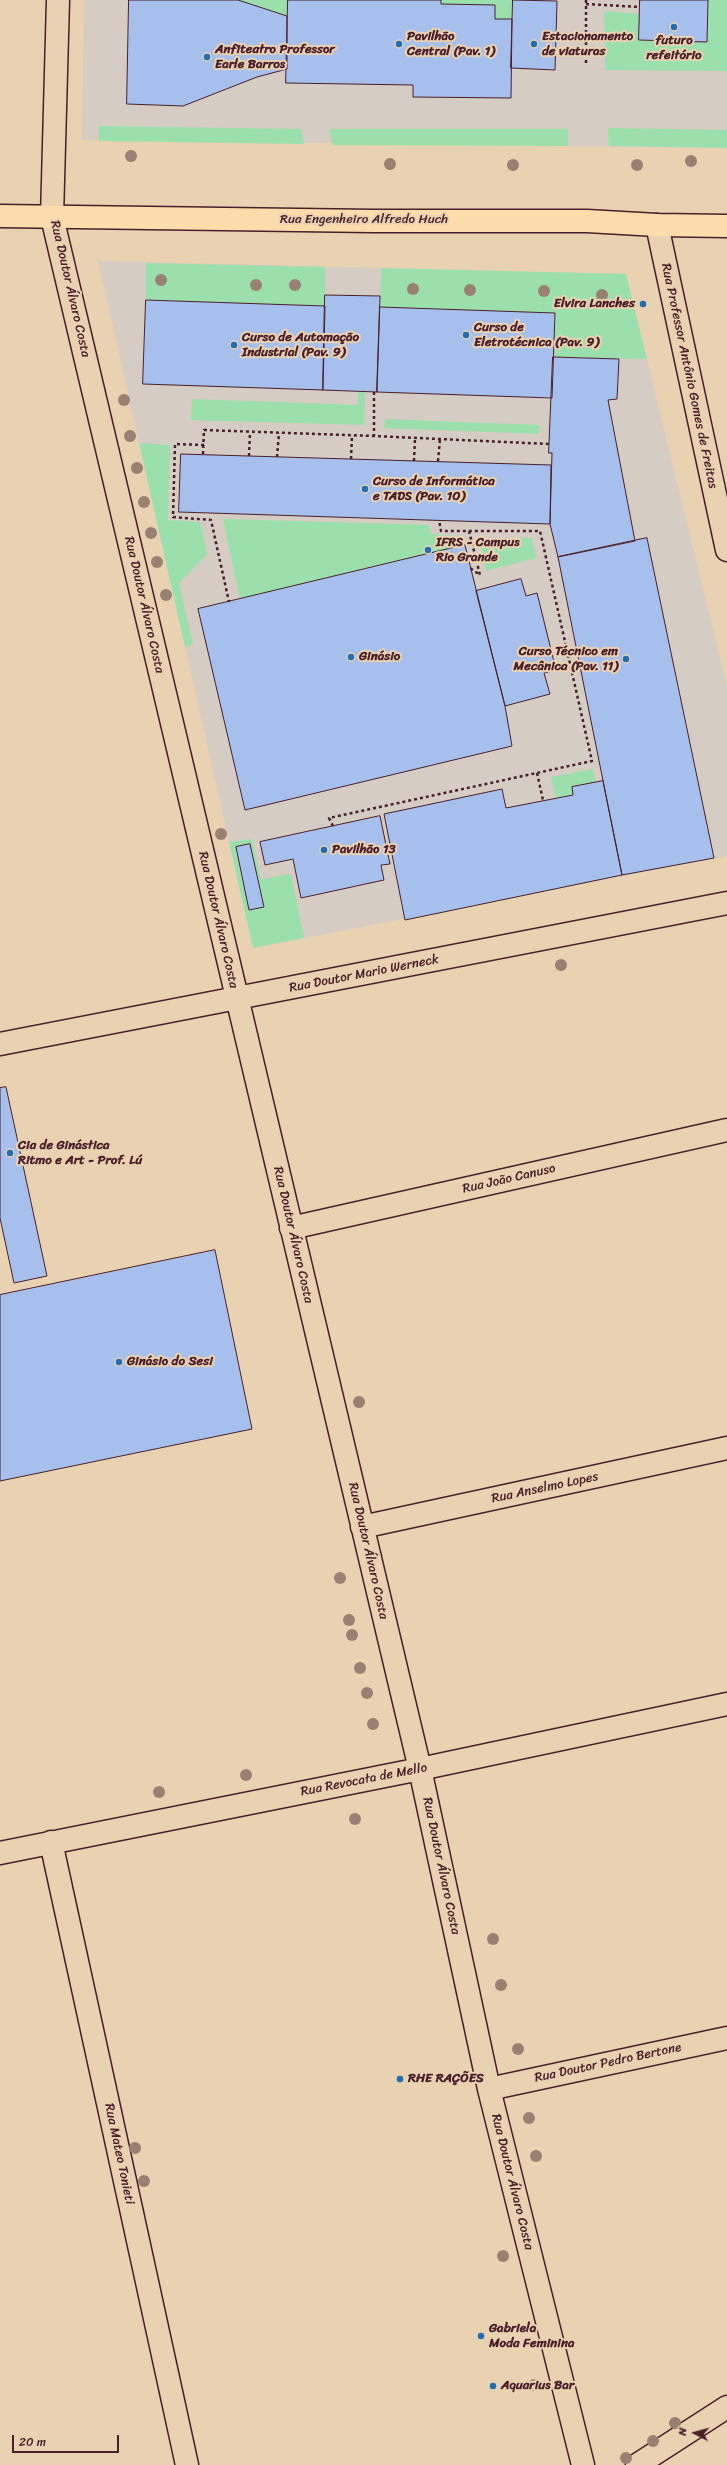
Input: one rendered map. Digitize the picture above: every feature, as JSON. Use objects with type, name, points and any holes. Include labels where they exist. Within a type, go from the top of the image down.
[{"type":"main road","name":"Rua Engenheiro Alfredo Huch","points":[[0,216],[373,221],[587,221],[657,226],[727,226]]},
{"type":"street","name":"Rua Doutor Álvaro Costa","points":[[58,0],[52,217],[236,999],[420,1769],[489,2089],[583,2465]]},
{"type":"street","name":"Rua Professor Antônio Gomes de Freitas","points":[[657,226],[727,550]]},
{"type":"street","name":"Rua Doutor Mario Werneck","points":[[0,1044],[727,903]]},
{"type":"street","name":"Rua João Canuso","points":[[291,1228],[727,1130]]},
{"type":"street","name":"Rua Anselmo Lopes","points":[[362,1527],[727,1448]]},
{"type":"street","name":"Rua Revocata de Mello","points":[[0,1853],[420,1769],[727,1704]]},
{"type":"street","name":"Rua Mateo Tonieti","points":[[51,1842],[187,2465]]},
{"type":"street","name":"Rua Doutor Pedro Bertone","points":[[489,2089],[727,2038]]},
{"type":"street","points":[[637,2465],[727,2408]]},
{"type":"path","points":[[586,65],[586,2],[640,7]]},
{"type":"path","points":[[374,392],[374,436]]},
{"type":"path","points":[[203,454],[204,430],[550,444]]},
{"type":"path","points":[[249,456],[250,432]]},
{"type":"path","points":[[277,457],[279,432]]},
{"type":"path","points":[[351,459],[352,435]]},
{"type":"path","points":[[414,461],[415,438]]},
{"type":"path","points":[[438,461],[440,439]]},
{"type":"path","points":[[204,445],[175,444],[173,517],[211,520],[229,602]]},
{"type":"path","points":[[333,826],[329,818],[592,761],[540,532],[441,531],[439,520]]},
{"type":"path","points":[[469,531],[480,575],[470,568]]},
{"type":"path","points":[[538,773],[543,800]]},
{"type":"shaded area","points":[[84,0],[727,0],[727,148],[82,140]]},
{"type":"shaded area","name":"IFRS - Campus Rio Grande","points":[[98,261],[626,274],[727,686],[727,856],[253,948]]},
{"type":"green space","points":[[238,0],[288,0],[287,16]]},
{"type":"green space","points":[[441,0],[513,0],[512,19],[495,19],[441,4]]},
{"type":"green space","points":[[708,0],[727,0],[727,71],[605,70],[604,11],[640,14],[639,40],[707,42]]},
{"type":"green space","points":[[99,126],[301,129],[304,144],[99,141]]},
{"type":"green space","points":[[608,128],[727,130],[727,148],[609,146]]},
{"type":"green space","points":[[329,129],[568,129],[568,146],[333,145]]},
{"type":"green space","points":[[146,263],[325,267],[325,306],[146,300]]},
{"type":"green space","points":[[381,268],[626,274],[647,359],[553,357],[555,313],[380,307]]},
{"type":"green space","points":[[358,391],[365,391],[364,425],[191,420],[192,399],[358,405]]},
{"type":"green space","points":[[385,419],[539,425],[539,434],[384,428]]},
{"type":"green space","points":[[139,443],[170,445],[168,520],[200,522],[207,554],[179,583],[193,644],[185,647]]},
{"type":"green space","points":[[223,519],[429,525],[431,534],[462,536],[465,545],[240,599]]},
{"type":"green space","points":[[479,538],[532,538],[536,558],[486,571]]},
{"type":"green space","points":[[593,769],[596,782],[572,787],[573,795],[556,799],[551,777]]},
{"type":"green space","points":[[252,839],[261,879],[291,874],[304,938],[253,948],[229,842]]},
{"type":"building","name":"Anfiteatro Professor Earle Barros","points":[[129,0],[238,0],[287,16],[287,69],[257,77],[183,106],[127,104]]},
{"type":"building","name":"Pavilhão Central (Pav. 1)","points":[[288,0],[441,0],[441,4],[495,5],[495,19],[512,19],[511,98],[413,97],[413,85],[286,83]]},
{"type":"building","name":"Estacionamento de viaturas","points":[[513,0],[557,1],[555,70],[511,68]]},
{"type":"building","name":"futuro refeitório","points":[[640,0],[708,0],[707,42],[639,40]]},
{"type":"building","points":[[325,295],[380,296],[377,392],[323,390]]},
{"type":"building","name":"Curso de Automação Industrial (Pav. 9)","points":[[146,300],[325,306],[323,390],[143,384]]},
{"type":"building","name":"Curso de Eletrotécnica (Pav. 9)","points":[[380,307],[555,313],[552,398],[377,392]]},
{"type":"building","points":[[553,357],[619,359],[617,399],[608,400],[635,541],[558,557],[550,524],[552,453],[549,453]]},
{"type":"building","name":"Curso de Informática e TADS (Pav. 10)","points":[[181,454],[551,465],[550,524],[179,512]]},
{"type":"building","name":"Curso Técnico em Mecânica (Pav. 11)","points":[[647,538],[714,858],[622,875],[558,557]]},
{"type":"building","name":"Ginásio","points":[[465,545],[505,706],[512,746],[245,810],[198,609]]},
{"type":"building","points":[[521,579],[526,596],[537,593],[556,670],[544,673],[550,694],[505,706],[476,591]]},
{"type":"building","points":[[603,781],[622,875],[405,920],[384,814],[502,789],[506,808],[573,795],[572,787]]},
{"type":"building","name":"Pavilhão 13","points":[[380,816],[390,864],[381,865],[384,880],[301,898],[293,859],[265,865],[260,842]]},
{"type":"building","points":[[250,844],[264,907],[249,910],[236,847]]},
{"type":"building","name":"Cia de Ginástica Ritmo e Art - Prof. Lú","points":[[6,1087],[47,1276],[14,1283],[0,1218],[0,1088]]},
{"type":"building","name":"Ginásio do Sesi","points":[[215,1250],[252,1429],[0,1481],[0,1295]]},
{"type":"place","name":"futuro refeitório","points":[[674,27]]},
{"type":"place","name":"Pavilhão Central (Pav. 1)","points":[[399,44]]},
{"type":"place","name":"Estacionamento de viaturas","points":[[534,44]]},
{"type":"place","name":"Anfiteatro Professor Earle Barros","points":[[207,57]]},
{"type":"place","name":"Elvira Lanches","points":[[643,304]]},
{"type":"place","name":"Curso de Eletrotécnica (Pav. 9)","points":[[466,335]]},
{"type":"place","name":"Curso de Automação Industrial (Pav. 9)","points":[[234,345]]},
{"type":"place","name":"Curso de Informática e TADS (Pav. 10)","points":[[365,489]]},
{"type":"place","name":"IFRS - Campus Rio Grande","points":[[428,550]]},
{"type":"place","name":"Ginásio","points":[[351,657]]},
{"type":"place","name":"Curso Técnico em Mecânica (Pav. 11)","points":[[626,659]]},
{"type":"place","name":"Pavilhão 13","points":[[324,850]]},
{"type":"place","name":"Cia de Ginástica Ritmo e Art - Prof. Lú","points":[[10,1153]]},
{"type":"place","name":"Ginásio do Sesi","points":[[119,1362]]},
{"type":"place","name":"RHE RAÇÕES","points":[[400,2079]]},
{"type":"place","name":"Gabriela Moda Feminina","points":[[481,2336]]},
{"type":"place","name":"Aquarius Bar","points":[[493,2386]]}]
